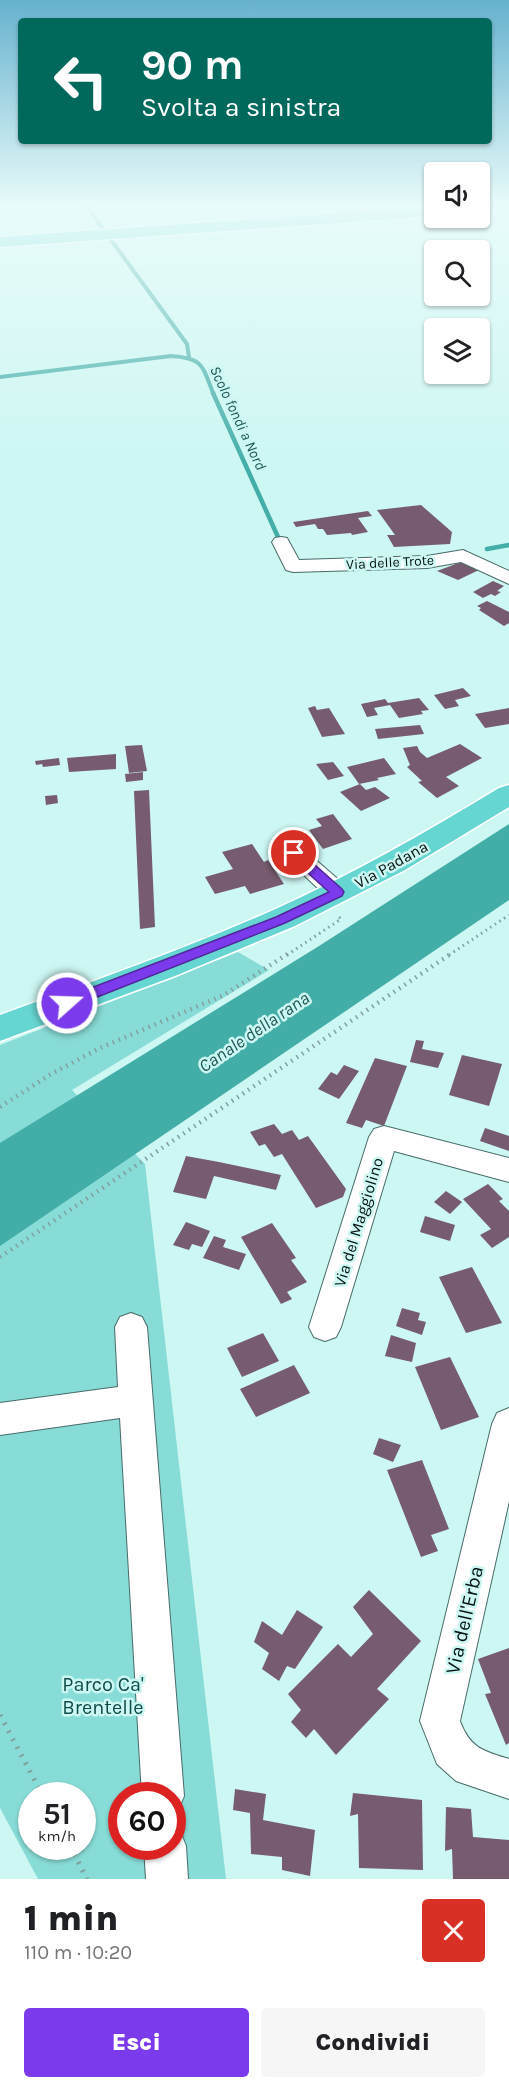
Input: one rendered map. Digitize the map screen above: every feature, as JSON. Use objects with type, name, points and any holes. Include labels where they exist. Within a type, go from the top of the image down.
[{"type":"main road","name":"Via Padana","points":[[0,1028],[204,951],[330,896],[433,841],[509,794]]},
{"type":"street","name":"Via delle Trote","points":[[281,542],[293,566],[427,562],[463,556],[509,578]]},
{"type":"street","points":[[294,853],[330,896]]},
{"type":"street","name":"Via del Maggiolino","points":[[325,1327],[384,1137],[509,1170]]},
{"type":"street","points":[[131,1327],[162,1782]]},
{"type":"street","points":[[0,1419],[136,1400]]},
{"type":"street","name":"Via dell'Erba","points":[[509,1424],[440,1721],[451,1750],[470,1767],[509,1779]]},
{"type":"street","points":[[165,1860],[166,1879]]},
{"type":"path","points":[[0,1107],[51,1074],[100,1048],[224,995],[285,957],[341,919],[330,896]]},
{"type":"path","points":[[0,1257],[509,915]]},
{"type":"path","points":[[0,1715],[36,1782]]},
{"type":"path","points":[[77,1860],[87,1879]]},
{"type":"green space","name":"Parco Ca' Brentelle","points":[[238,952],[269,970],[72,1090],[145,1164],[226,1879],[38,1879],[28,1860],[96,1860],[96,1782],[18,1782],[18,1842],[0,1808],[0,1045]]},
{"type":"water","name":"Canale della rana","points":[[509,824],[509,900],[0,1246],[0,1143],[319,946]]},
{"type":"building","points":[[421,505],[452,532],[450,544],[394,547],[387,535],[395,535],[377,510]]},
{"type":"building","points":[[368,511],[372,516],[358,518],[368,532],[352,535],[351,533],[327,535],[315,524],[296,527],[293,522]]},
{"type":"building","points":[[461,562],[479,570],[458,580],[437,571]]},
{"type":"building","points":[[493,581],[504,586],[497,591],[501,592],[495,596],[491,594],[483,598],[473,592]]},
{"type":"building","points":[[487,601],[509,612],[509,623],[504,626],[479,610],[481,608],[477,606]]},
{"type":"building","points":[[463,688],[471,696],[455,700],[459,706],[445,709],[434,695]]},
{"type":"building","points":[[419,698],[429,710],[421,711],[423,714],[399,718],[390,705],[374,708],[378,715],[367,717],[361,704],[385,699],[388,703]]},
{"type":"building","points":[[315,706],[317,710],[329,708],[345,734],[322,737],[308,708]]},
{"type":"building","points":[[509,708],[509,724],[485,728],[475,714]]},
{"type":"building","points":[[420,725],[424,734],[378,739],[375,729]]},
{"type":"building","points":[[460,744],[482,758],[446,777],[459,786],[437,798],[418,782],[422,781],[407,767],[410,765],[403,748],[417,746],[427,758]]},
{"type":"building","points":[[142,745],[147,771],[129,773],[125,746]]},
{"type":"building","points":[[116,754],[116,769],[69,772],[67,758]]},
{"type":"building","points":[[59,758],[60,765],[43,767],[42,764],[36,765],[35,761]]},
{"type":"building","points":[[384,758],[396,774],[377,778],[379,780],[359,784],[347,767]]},
{"type":"building","points":[[333,762],[344,776],[328,780],[316,764]]},
{"type":"building","points":[[143,772],[143,780],[126,782],[125,774]]},
{"type":"building","points":[[360,784],[366,790],[375,787],[390,798],[361,811],[340,792]]},
{"type":"building","points":[[149,790],[155,927],[140,929],[134,791]]},
{"type":"building","points":[[57,795],[58,803],[46,805],[45,796]]},
{"type":"building","points":[[333,814],[352,839],[323,849],[309,830],[322,826],[316,819]]},
{"type":"building","points":[[252,844],[264,862],[268,860],[284,884],[250,894],[245,886],[215,894],[205,877],[233,869],[222,852]]},
{"type":"building","points":[[416,1040],[424,1041],[422,1049],[444,1053],[438,1068],[410,1062]]},
{"type":"building","points":[[462,1055],[502,1064],[489,1106],[449,1095]]},
{"type":"building","points":[[375,1058],[407,1066],[384,1126],[366,1120],[362,1128],[346,1123]]},
{"type":"building","points":[[344,1065],[359,1071],[339,1099],[318,1089],[331,1072],[337,1075]]},
{"type":"building","points":[[274,1124],[282,1134],[292,1130],[299,1140],[308,1136],[346,1189],[343,1197],[316,1208],[282,1154],[274,1157],[265,1144],[259,1146],[250,1132]]},
{"type":"building","points":[[485,1128],[509,1136],[509,1151],[480,1141]]},
{"type":"building","points":[[186,1156],[281,1175],[276,1190],[214,1176],[206,1199],[173,1192]]},
{"type":"building","points":[[488,1184],[503,1199],[499,1201],[509,1211],[509,1237],[492,1248],[480,1235],[491,1229],[463,1199]]},
{"type":"building","points":[[446,1191],[462,1202],[450,1214],[434,1202]]},
{"type":"building","points":[[425,1216],[455,1225],[450,1241],[420,1232]]},
{"type":"building","points":[[186,1222],[210,1231],[202,1247],[192,1244],[189,1250],[173,1245]]},
{"type":"building","points":[[272,1223],[296,1258],[291,1260],[307,1282],[287,1292],[292,1299],[281,1304],[241,1237]]},
{"type":"building","points":[[214,1236],[226,1240],[223,1247],[246,1254],[239,1270],[203,1258]]},
{"type":"building","points":[[472,1267],[502,1323],[466,1333],[439,1277]]},
{"type":"building","points":[[402,1308],[420,1313],[418,1320],[426,1322],[422,1335],[396,1326]]},
{"type":"building","points":[[263,1333],[279,1361],[242,1377],[227,1348]]},
{"type":"building","points":[[391,1335],[416,1343],[412,1362],[385,1356]]},
{"type":"building","points":[[450,1357],[479,1417],[441,1430],[415,1367]]},
{"type":"building","points":[[294,1365],[310,1393],[256,1417],[240,1389]]},
{"type":"building","points":[[379,1438],[401,1445],[393,1462],[373,1454]]},
{"type":"building","points":[[422,1460],[449,1529],[431,1535],[438,1551],[421,1557],[387,1470]]},
{"type":"building","points":[[369,1590],[421,1641],[377,1689],[389,1699],[336,1755],[314,1729],[306,1738],[291,1722],[301,1710],[288,1694],[338,1644],[351,1657],[373,1634],[353,1607]]},
{"type":"building","points":[[297,1610],[323,1627],[295,1669],[287,1666],[279,1681],[262,1669],[269,1653],[254,1642],[262,1621],[282,1635]]},
{"type":"building","points":[[509,1648],[509,1743],[506,1745],[485,1694],[491,1693],[478,1659]]},
{"type":"building","points":[[235,1789],[266,1794],[263,1820],[315,1830],[310,1876],[282,1870],[282,1857],[251,1854],[250,1813],[233,1810]]},
{"type":"building","points":[[353,1793],[422,1800],[423,1870],[359,1868],[358,1814],[350,1816]]},
{"type":"building","points":[[446,1807],[471,1809],[473,1837],[509,1840],[509,1879],[453,1879],[452,1849],[445,1851]]},
{"type":"waterway","points":[[148,291],[187,344],[189,357]]},
{"type":"waterway","name":"Scolo fondi a Nord","points":[[0,377],[171,356],[190,359],[201,366],[214,395]]},
{"type":"waterway","name":"Scolo fondi a Nord","points":[[213,393],[278,537]]},
{"type":"waterway","name":"Scolo fondi a Nord","points":[[487,549],[509,545]]},
{"type":"route","points":[[67,1003],[280,920],[338,892],[294,853]]}]
